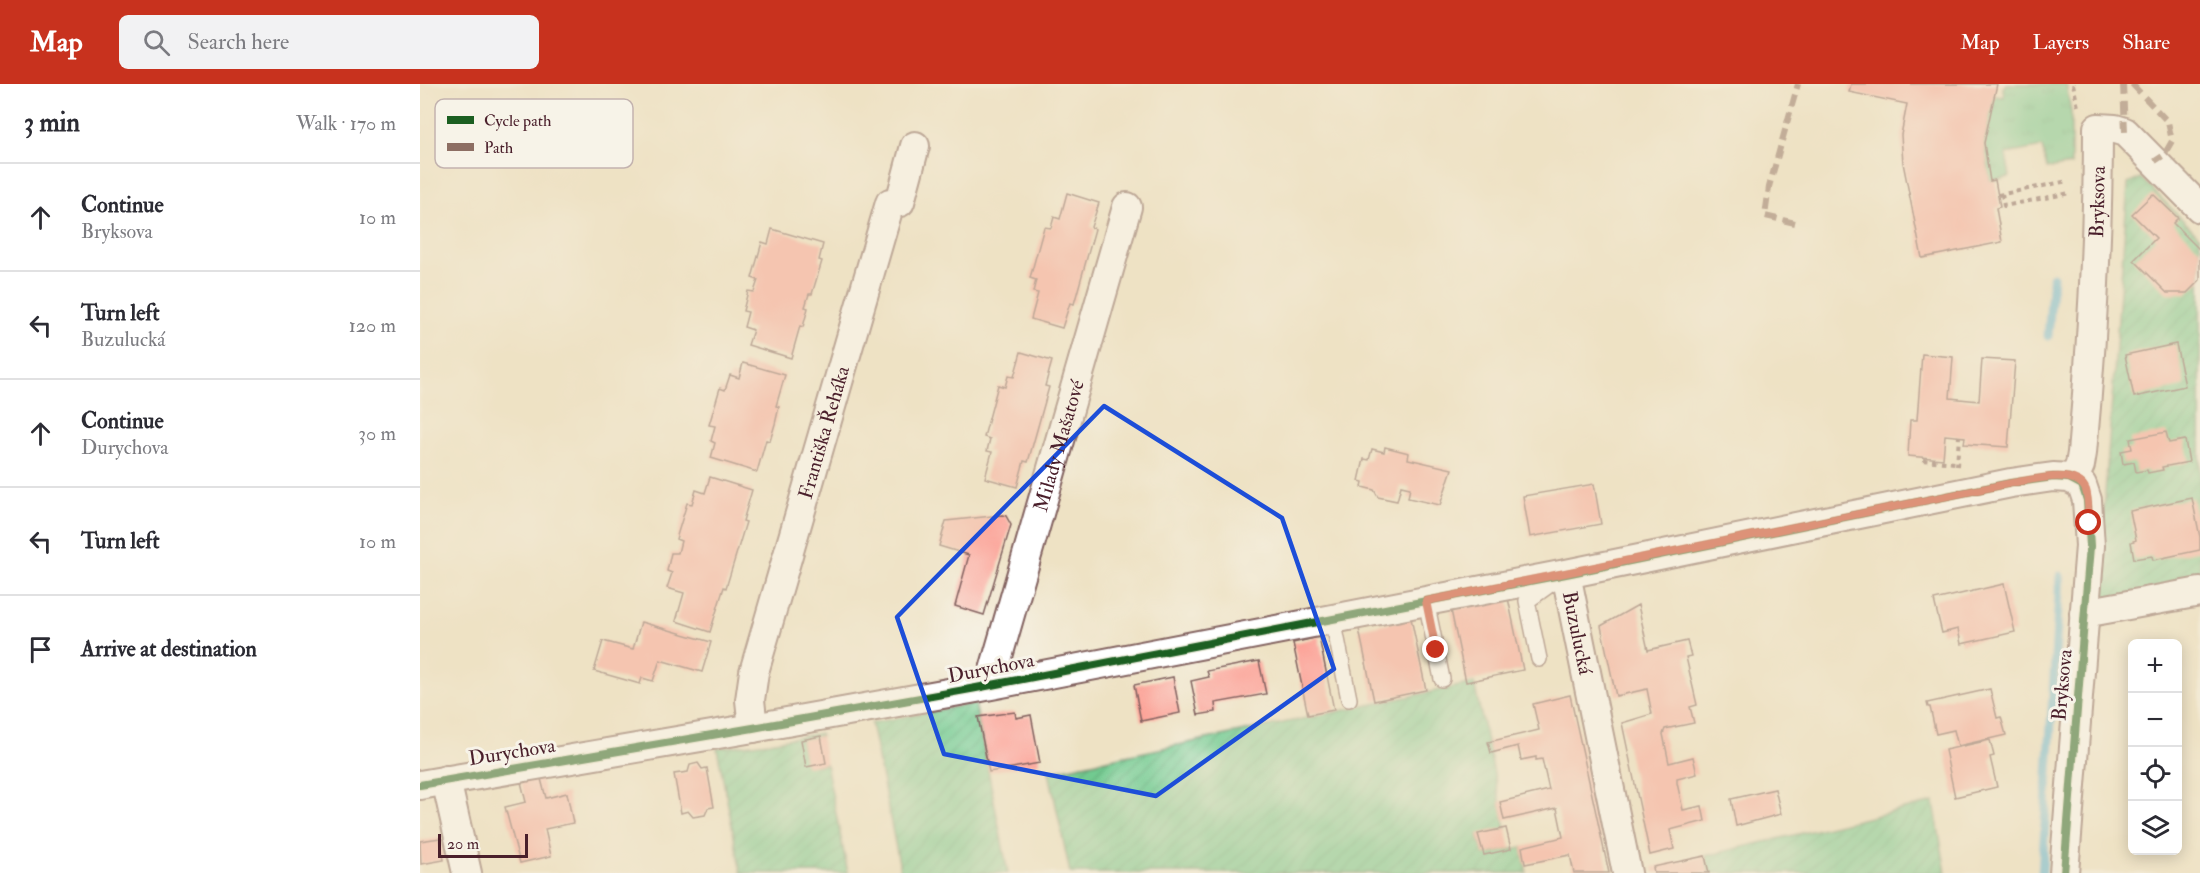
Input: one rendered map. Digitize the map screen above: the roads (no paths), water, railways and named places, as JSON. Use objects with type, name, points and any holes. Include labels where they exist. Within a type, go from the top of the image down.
[{"type":"street","name":"Bryksova","points":[[2064,873],[2090,546],[2081,489],[2080,465],[2093,331],[2098,216],[2098,128],[2125,132],[2200,208]]},
{"type":"street","name":"Františka Řeháka","points":[[753,728],[750,700],[754,672],[890,203],[900,202],[915,146]]},
{"type":"street","name":"Milady Mašatové","points":[[990,684],[1127,207]]},
{"type":"street","name":"Buzulucká","points":[[1627,873],[1566,574],[2012,483],[2053,477],[2081,489]]},
{"type":"street","name":"Durychova","points":[[433,782],[753,728],[1566,574]]},
{"type":"street","points":[[2084,613],[2200,592]]},
{"type":"street","points":[[433,782],[467,873]]},
{"type":"lane","points":[[1539,659],[1527,601],[1566,574]]},
{"type":"lane","points":[[1426,601],[1442,679]]},
{"type":"lane","points":[[1333,619],[1348,699]]},
{"type":"waterway","points":[[2048,336],[2053,277]]},
{"type":"waterway","points":[[2042,873],[2060,576]]}]
